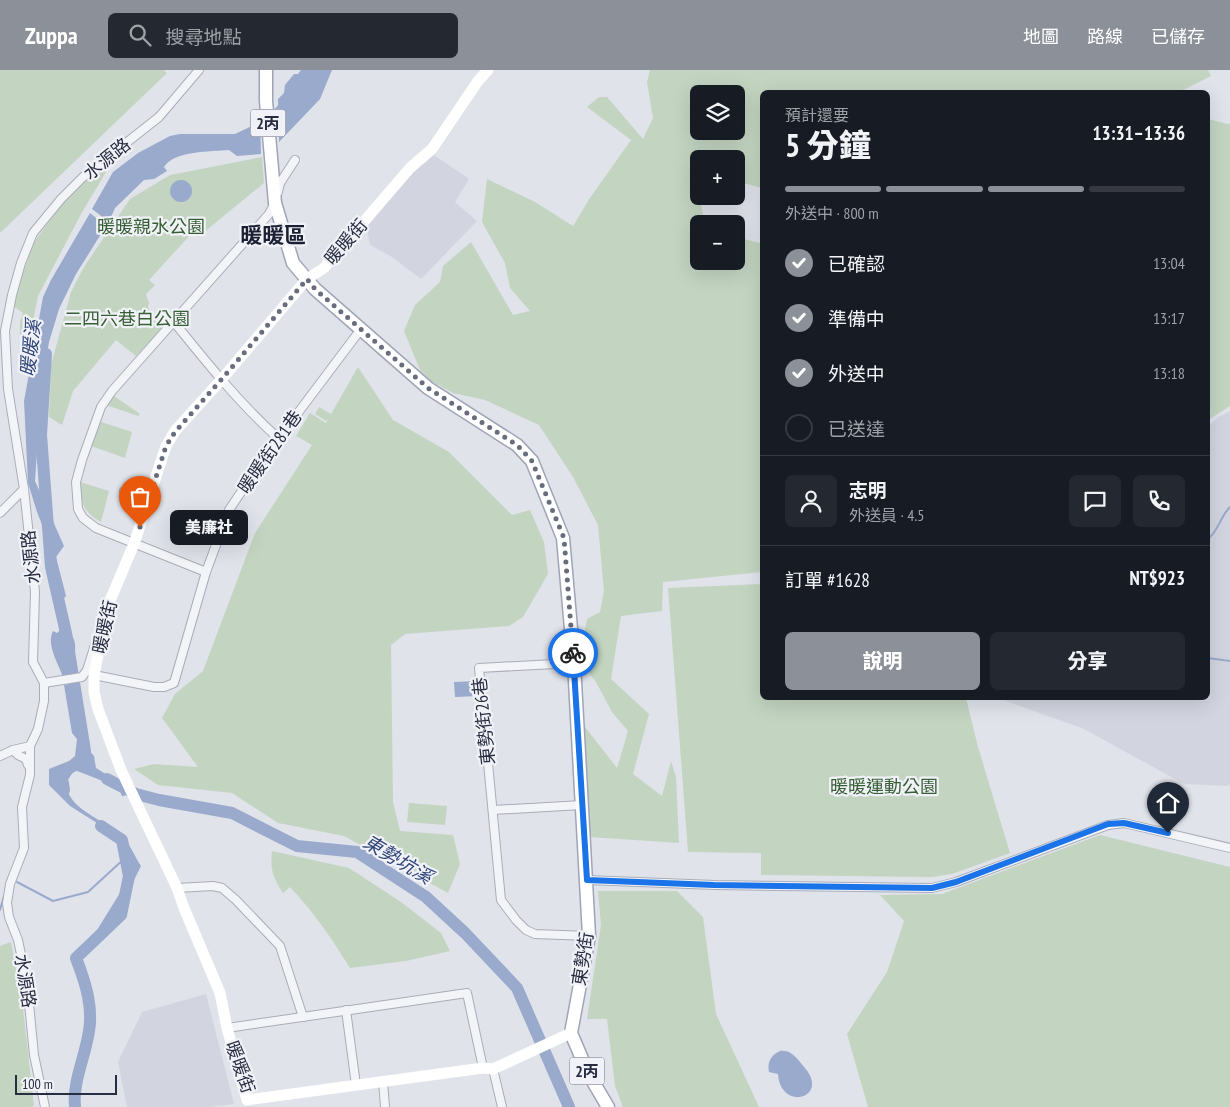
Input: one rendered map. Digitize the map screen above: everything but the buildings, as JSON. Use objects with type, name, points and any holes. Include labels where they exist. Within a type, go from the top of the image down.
[{"type":"main road","name":"東勢街","points":[[266,70],[266,101],[275,203],[293,263],[315,289],[428,388],[517,445],[532,461],[564,538],[574,663],[590,936],[566,1035]]},
{"type":"main road","name":"2丙","points":[[566,1035],[608,1107]]},
{"type":"street","name":"水源路","points":[[45,1107],[34,1055],[26,983],[18,940],[9,917],[7,903],[10,884],[24,848],[22,807],[30,775],[30,746],[38,729],[44,701],[44,684],[33,662],[35,592],[24,489],[8,389],[6,331],[12,295],[33,233],[60,199],[83,177],[159,117],[198,70]]},
{"type":"street","name":"暖暖街","points":[[488,70],[478,81],[432,149],[410,168],[324,268],[307,279],[175,432],[166,446],[134,544],[103,617],[103,630],[88,676],[121,770],[177,888],[220,993],[227,1028],[248,1104],[383,1081],[488,1069],[524,1056],[566,1035]]},
{"type":"street","points":[[206,572],[96,528],[83,518],[78,509],[76,482],[101,407],[112,391],[269,214],[275,203],[280,182],[295,160]]},
{"type":"street","points":[[174,322],[221,380],[262,424],[279,439]]},
{"type":"street","name":"暖暖街281巷","points":[[88,676],[164,687],[174,682],[206,572],[229,510],[264,458],[361,329]]},
{"type":"street","points":[[0,513],[24,489]]},
{"type":"street","points":[[124,490],[148,497]]},
{"type":"street","name":"東勢街26巷","points":[[574,663],[479,668],[501,900],[526,930],[535,934],[590,936]]},
{"type":"street","points":[[44,684],[88,676]]},
{"type":"street","points":[[0,756],[13,750],[30,746]]},
{"type":"street","points":[[13,750],[26,759],[30,775]]},
{"type":"street","points":[[493,810],[582,805]]},
{"type":"street","points":[[587,880],[714,885],[932,888],[956,882],[1108,824],[1124,823],[1230,848]]},
{"type":"street","points":[[177,888],[213,886],[222,888],[242,906],[280,946],[303,1017]]},
{"type":"street","points":[[227,1028],[467,993],[488,1069],[502,1107]]},
{"type":"street","points":[[346,1010],[356,1085]]},
{"type":"street","points":[[383,1081],[385,1107]]},
{"type":"shaded area","points":[[434,155],[469,179],[455,202],[477,221],[421,279],[392,257],[370,245],[366,225],[413,168]]},
{"type":"shaded area","points":[[1230,411],[1230,784],[1228,786],[1184,784],[1084,729],[1004,700],[1210,700],[1210,425],[1217,418]]},
{"type":"shaded area","points":[[206,994],[234,1104],[210,1107],[127,1107],[118,1062],[142,1012]]},
{"type":"green space","points":[[0,70],[163,70],[167,73],[0,233]]},
{"type":"green space","points":[[650,70],[1208,70],[1211,76],[1183,90],[760,90],[760,187],[745,183],[745,150],[690,150],[690,205],[701,205],[703,215],[690,215],[690,270],[745,270],[745,239],[760,243],[760,572],[663,582],[662,611],[621,616],[611,679],[649,714],[633,774],[662,796],[671,761],[676,777],[679,843],[590,837],[585,727],[617,768],[628,731],[612,712],[596,682],[584,667],[583,640],[587,619],[600,612],[604,591],[598,525],[573,477],[539,425],[485,400],[453,393],[431,381],[420,370],[404,331],[415,305],[440,282],[443,266],[471,242],[513,315],[530,311],[510,288],[505,263],[482,222],[487,179],[535,202],[573,226],[590,198],[631,140],[587,107],[599,97],[607,97],[643,139],[653,118],[647,82]]},
{"type":"green space","points":[[1210,120],[1230,123],[1230,406],[1210,419]]},
{"type":"green space","name":"暖暖親水公園","points":[[262,157],[264,183],[198,237],[192,233],[149,280],[155,285],[146,294],[149,303],[148,307],[151,314],[165,325],[136,356],[116,340],[73,391],[62,425],[49,417],[51,365],[71,292],[84,267],[130,199],[170,175]]},
{"type":"green space","points":[[102,167],[106,172],[81,214],[38,296],[30,336],[20,334],[20,322],[23,313],[12,305],[34,242],[72,191]]},
{"type":"green space","points":[[358,367],[393,420],[449,452],[512,515],[530,510],[544,542],[548,574],[523,617],[509,626],[405,634],[391,645],[393,802],[400,831],[453,835],[460,864],[448,893],[344,836],[278,823],[232,793],[158,785],[134,769],[154,764],[198,767],[162,718],[175,694],[203,671],[255,533],[312,445],[296,436],[310,413],[326,423],[328,418],[326,421],[315,414],[319,407],[331,414]]},
{"type":"green space","points":[[114,396],[140,414],[138,416],[106,405]]},
{"type":"green space","points":[[98,421],[132,432],[125,458],[91,446]]},
{"type":"green space","points":[[80,482],[109,491],[101,522],[86,510],[82,501]]},
{"type":"green space","name":"暖暖運動公園","points":[[760,584],[760,700],[966,700],[978,747],[1010,853],[952,874],[932,877],[761,875],[761,853],[688,852],[668,588]]},
{"type":"green space","points":[[409,803],[447,806],[445,825],[407,822]]},
{"type":"green space","points":[[1100,835],[1230,867],[1230,1107],[868,1107],[847,1034],[887,972],[904,921],[880,895],[942,894]]},
{"type":"green space","points":[[272,851],[349,868],[401,902],[441,933],[450,951],[406,961],[350,968],[299,896],[290,887],[283,893],[273,873],[271,863]]},
{"type":"green space","points":[[598,891],[677,891],[703,917],[716,1014],[759,1107],[623,1107],[615,1086],[607,1019],[587,1019],[601,925]]},
{"type":"green space","points":[[11,942],[23,1008],[34,1106],[30,1107],[0,1107],[0,946]]},
{"type":"water","points":[[301,70],[332,70],[320,99],[279,142],[278,99],[284,93],[285,85],[294,74],[298,74]]},
{"type":"water","points":[[260,122],[261,154],[237,156],[229,150],[194,153],[176,157],[164,167],[167,171],[154,179],[144,180],[115,208],[109,222],[92,209],[113,172],[138,153],[170,136],[180,134],[235,134]]},
{"type":"water","points":[[181,180],[189,183],[192,191],[189,199],[181,202],[173,199],[170,191],[173,183]]},
{"type":"water","points":[[90,213],[106,226],[76,274],[59,309],[49,342],[41,392],[35,481],[64,546],[56,557],[66,596],[61,603],[60,610],[63,622],[74,639],[75,648],[71,676],[63,677],[51,642],[53,631],[57,633],[60,630],[56,607],[60,595],[58,579],[47,564],[53,535],[45,532],[28,483],[24,401],[43,297]]},
{"type":"water","points":[[477,681],[478,696],[455,697],[454,682]]},
{"type":"water","points":[[73,683],[80,731],[90,743],[88,749],[94,756],[96,768],[118,782],[125,796],[122,796],[118,787],[67,767],[65,768],[65,782],[68,793],[83,810],[123,837],[141,866],[105,938],[97,930],[123,888],[124,840],[70,806],[49,785],[49,769],[69,761],[75,756],[77,739],[72,733],[64,685]]},
{"type":"water","points":[[780,1051],[786,1051],[793,1055],[809,1074],[812,1086],[810,1092],[805,1096],[791,1096],[785,1092],[780,1085],[778,1074],[769,1072],[770,1059]]},
{"type":"waterway","name":"暖暖溪","points":[[247,138],[267,127],[288,103]]},
{"type":"waterway","name":"暖暖溪","points":[[46,354],[41,435],[51,567],[66,633],[85,751]]},
{"type":"waterway","points":[[1210,537],[1230,507]]},
{"type":"waterway","points":[[1210,658],[1230,661]]},
{"type":"waterway","points":[[64,790],[62,778],[68,769],[84,759]]},
{"type":"waterway","name":"東勢坑溪","points":[[107,779],[136,794],[232,813],[297,846],[357,852],[426,897],[465,933],[517,988],[569,1107]]},
{"type":"waterway","points":[[75,1107],[76,1086],[87,1043],[90,1022],[88,997],[76,958],[121,915],[129,876],[122,840],[101,826]]},
{"type":"waterway","points":[[17,882],[53,901],[88,892],[125,858]]},
{"type":"waterway","points":[[0,910],[4,896]]},
{"type":"way so far","points":[[140,527],[156,471],[166,446],[175,432],[307,279],[315,289],[385,348],[428,388],[517,445],[532,461],[564,538],[573,653]]},
{"type":"place","name":"美廉社","points":[[140,527]]},
{"type":"district","name":"暖暖區","points":[[273,235]]},
{"type":"route","points":[[573,653],[587,880],[714,885],[932,888],[956,882],[1108,824],[1133,824],[1168,833]]},
{"type":"park label","name":"二四六巷白公園","points":[[127,319]]}]
